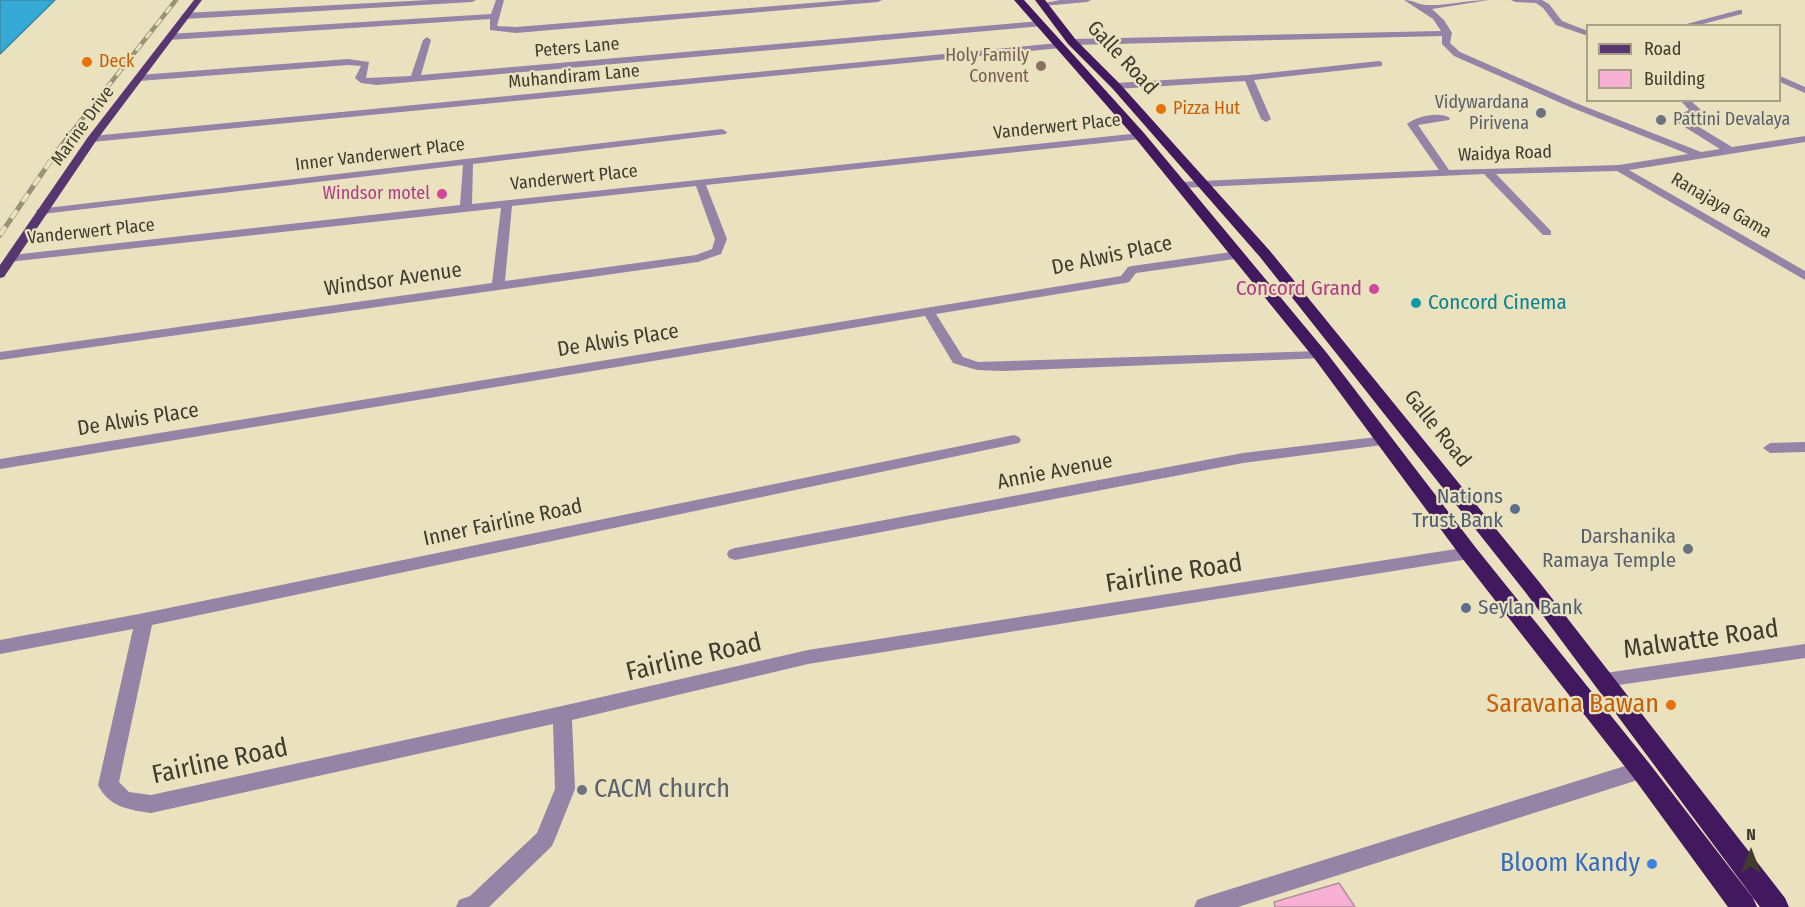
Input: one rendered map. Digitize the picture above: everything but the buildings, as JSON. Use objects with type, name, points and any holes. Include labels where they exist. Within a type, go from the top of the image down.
[{"type":"highway","name":"Galle Road","points":[[1018,0],[1140,136],[1320,355],[1469,554],[1641,770],[1744,907]]},
{"type":"highway","name":"Galle Road","points":[[1041,2],[1072,42],[1116,86],[1204,184],[1360,372],[1605,680],[1776,907]]},
{"type":"main road","name":"Marine Drive","points":[[0,274],[92,139],[198,0]]},
{"type":"street","points":[[185,16],[472,0]]},
{"type":"street","points":[[500,0],[494,16],[493,28],[505,30],[878,0]]},
{"type":"street","points":[[1041,2],[1087,0]]},
{"type":"street","points":[[1408,0],[1442,21],[1448,33],[1446,44],[1457,54],[1573,105],[1702,156]]},
{"type":"street","points":[[1424,8],[1485,0]]},
{"type":"street","points":[[1515,0],[1538,1],[1546,6],[1558,23],[1586,34]]},
{"type":"street","points":[[1691,24],[1739,12]]},
{"type":"street","points":[[169,37],[494,16]]},
{"type":"street","name":"Peters Lane","points":[[139,78],[348,62],[366,64],[360,78],[363,81],[415,79],[1040,24]]},
{"type":"street","points":[[1072,42],[1448,33]]},
{"type":"street","points":[[415,79],[427,40]]},
{"type":"street","name":"Muhandiram Lane","points":[[92,139],[1058,46]]},
{"type":"street","points":[[1116,86],[1248,78],[1378,64]]},
{"type":"street","points":[[1248,78],[1266,119]]},
{"type":"street","points":[[1781,80],[1805,90]]},
{"type":"street","points":[[1686,102],[1696,110],[1679,119],[1732,152]]},
{"type":"street","points":[[1445,118],[1420,120],[1412,124],[1446,173]]},
{"type":"street","name":"Inner Vanderwert Place","points":[[42,211],[722,132]]},
{"type":"street","name":"Vanderwert Place","points":[[12,259],[507,203],[1140,136]]},
{"type":"street","name":"Waidya Road","points":[[1180,185],[1487,171],[1619,168],[1805,139]]},
{"type":"street","points":[[1780,144],[1805,148]]},
{"type":"street","points":[[466,208],[468,161]]},
{"type":"street","name":"Ranajaya Gama","points":[[1619,168],[1805,276]]},
{"type":"street","points":[[1487,171],[1547,233]]},
{"type":"street","name":"Windsor Avenue","points":[[0,356],[698,258],[717,251],[721,239],[700,182]]},
{"type":"street","points":[[498,285],[507,203]]},
{"type":"street","name":"De Alwis Place","points":[[0,464],[1125,279],[1132,270],[1238,255]]},
{"type":"street","points":[[928,311],[958,360],[977,366],[1003,367],[1320,355]]},
{"type":"street","name":"Inner Fairline Road","points":[[0,647],[144,620],[1014,440]]},
{"type":"street","name":"Annie Avenue","points":[[735,554],[1243,458],[1385,441]]},
{"type":"street","points":[[1770,448],[1805,447]]},
{"type":"street","name":"Fairline Road","points":[[144,620],[108,785],[124,800],[151,804],[562,714],[808,657],[1469,554]]},
{"type":"street","name":"Malwatte Road","points":[[1605,680],[1805,651]]},
{"type":"street","points":[[467,907],[477,904],[545,838],[565,789],[562,714]]},
{"type":"street","points":[[1205,907],[1641,770]]},
{"type":"water","points":[[0,0],[55,0],[0,54]]},
{"type":"railway","points":[[57,151],[176,0]]},
{"type":"railway","points":[[0,235],[58,150]]},
{"type":"place","name":"Deck","points":[[87,62]]},
{"type":"place","name":"Holy Family Convent","points":[[1041,66]]},
{"type":"place","name":"Pizza Hut","points":[[1161,109]]},
{"type":"place","name":"Vidywardana Pirivena","points":[[1541,113]]},
{"type":"place","name":"Pattini Devalaya","points":[[1661,120]]},
{"type":"place","name":"Windsor motel","points":[[442,194]]},
{"type":"place","name":"Concord Grand","points":[[1374,289]]},
{"type":"place","name":"Concord Cinema","points":[[1416,303]]},
{"type":"place","name":"Nations Trust Bank","points":[[1515,509]]},
{"type":"place","name":"Darshanika Ramaya Temple","points":[[1688,549]]},
{"type":"place","name":"Seylan Bank","points":[[1466,608]]},
{"type":"place","name":"Saravana Bawan","points":[[1671,705]]},
{"type":"place","name":"CACM church","points":[[582,790]]},
{"type":"place","name":"Bloom Kandy","points":[[1652,864]]}]
